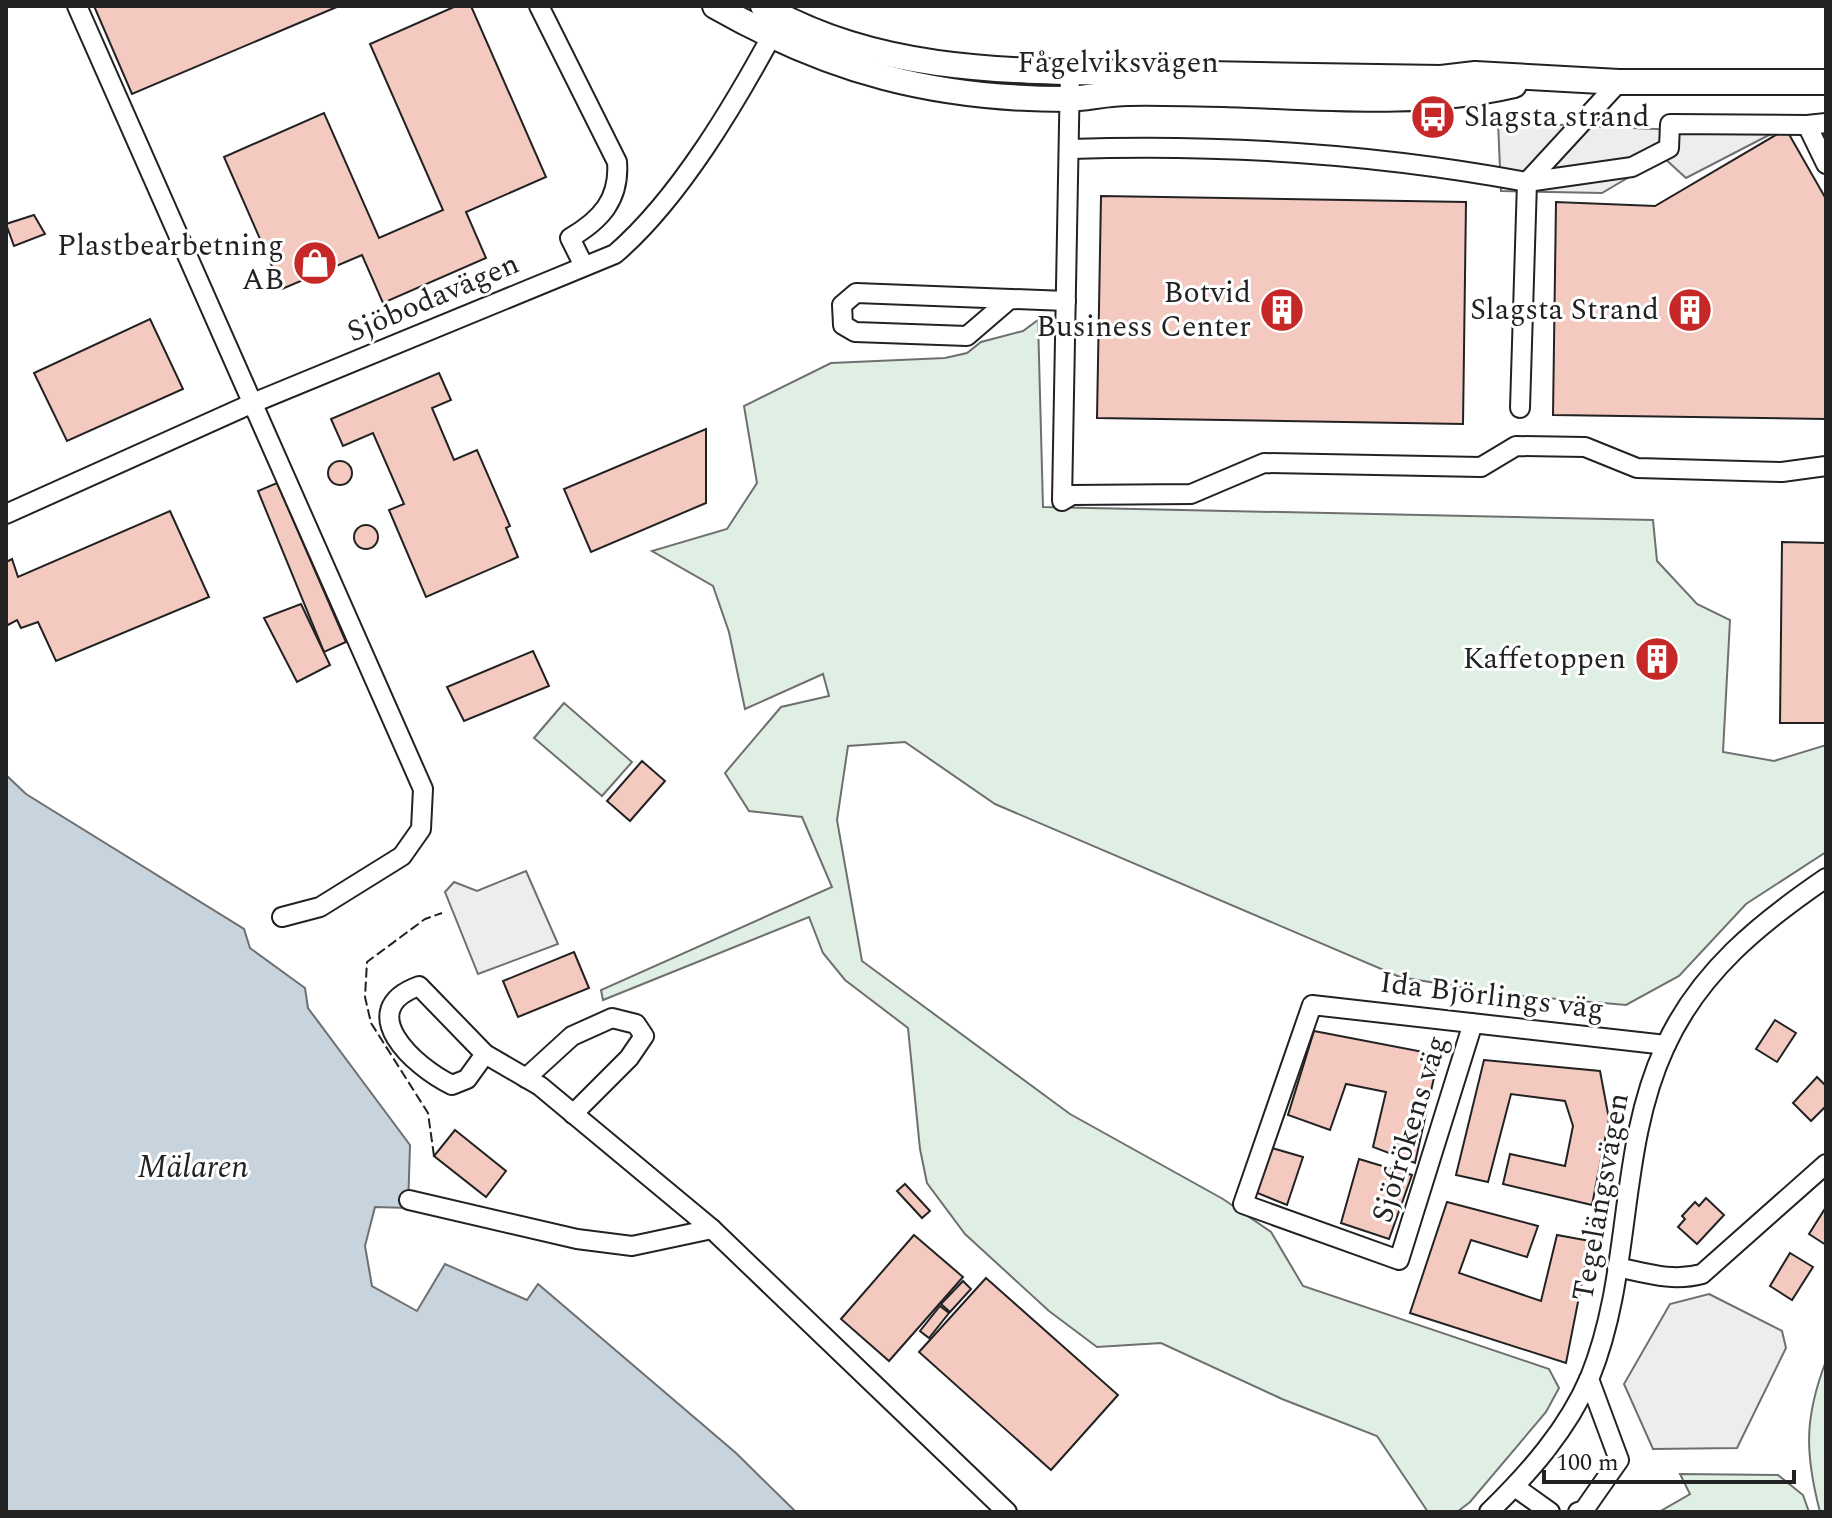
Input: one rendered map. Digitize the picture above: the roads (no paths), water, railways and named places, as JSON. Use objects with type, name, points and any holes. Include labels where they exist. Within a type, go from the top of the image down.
[{"type":"main road","name":"Fågelviksvägen","points":[[715,6],[924,64],[1070,72],[1441,78],[1475,74],[1535,80],[1619,82],[1826,82]]},
{"type":"main road","name":"Fågelviksvägen","points":[[772,20],[819,58],[893,81],[941,90],[1069,99],[1125,93],[1449,98],[1535,80]]},
{"type":"street","points":[[77,6],[423,789],[421,829],[402,856],[320,907],[282,917]]},
{"type":"street","points":[[539,6],[617,162],[617,188],[612,201],[585,230],[570,238],[584,266]]},
{"type":"street","name":"Sjöbodavägen","points":[[6,514],[253,403],[615,254],[658,211],[750,75],[772,20]]},
{"type":"street","points":[[1070,72],[1062,501],[1072,495],[1191,494],[1264,463],[1481,467],[1516,446],[1585,447],[1637,468],[1782,472],[1826,466]]},
{"type":"street","points":[[1520,408],[1527,182],[1619,82]]},
{"type":"street","points":[[1070,149],[1175,146],[1448,167],[1527,182],[1632,167],[1661,149],[1669,148],[1670,124],[1826,123]]},
{"type":"street","points":[[1807,125],[1826,164]]},
{"type":"street","points":[[1010,299],[967,336],[855,332],[843,325],[842,305],[856,293],[1066,301]]},
{"type":"street","name":"Tegelängsvägen","points":[[1489,1512],[1515,1487],[1566,1421],[1589,1379],[1608,1314],[1617,1267],[1638,1120],[1666,1045],[1701,987],[1752,931],[1826,878]]},
{"type":"street","points":[[485,1054],[467,1079],[452,1085],[418,1064],[389,1026],[389,1006],[398,993],[419,986],[485,1054],[526,1078],[573,1114],[712,1229],[1007,1512]]},
{"type":"street","name":"Ida Björlings väg","points":[[1312,1005],[1666,1045]]},
{"type":"street","name":"Sjöfrökens väg","points":[[1312,1005],[1243,1204],[1399,1260],[1473,1023]]},
{"type":"street","points":[[526,1078],[572,1036],[612,1018],[636,1024],[644,1036],[629,1058],[573,1114]]},
{"type":"street","points":[[1617,1267],[1664,1278],[1682,1279],[1702,1274],[1826,1164]]},
{"type":"street","points":[[409,1200],[577,1239],[632,1246],[712,1229]]},
{"type":"street","points":[[1578,1512],[1584,1510],[1619,1460],[1589,1379]]},
{"type":"street","points":[[1515,1487],[1550,1512]]},
{"type":"water","name":"Mälaren","points":[[6,775],[26,794],[244,929],[250,948],[305,988],[308,1008],[410,1145],[408,1208],[375,1207],[365,1246],[372,1286],[417,1311],[445,1264],[527,1300],[538,1284],[736,1453],[796,1512],[6,1512]]},
{"type":"place","name":"Slagsta strand","points":[[1433,117]]},
{"type":"place","name":"Plastbearbetning AB","points":[[315,263]]},
{"type":"place","name":"Botvid Business Center","points":[[1282,310]]},
{"type":"place","name":"Slagsta Strand","points":[[1690,310]]},
{"type":"place","name":"Kaffetoppen","points":[[1657,659]]}]
